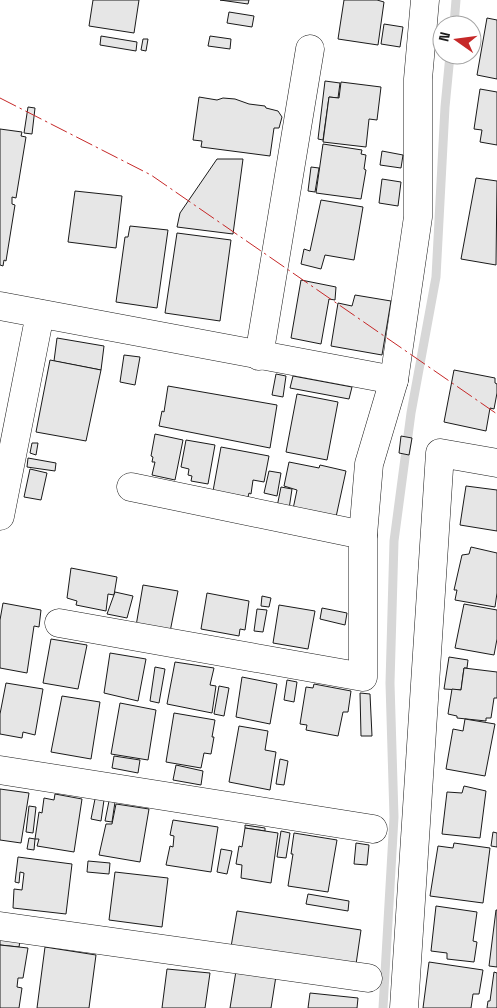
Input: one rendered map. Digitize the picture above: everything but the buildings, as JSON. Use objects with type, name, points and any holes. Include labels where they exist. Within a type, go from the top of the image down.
[{"type":"street","points":[[59,622],[363,677],[363,535],[368,464],[394,380],[418,217],[418,79],[425,0]]},
{"type":"street","points":[[259,356],[310,49]]},
{"type":"street","points":[[0,306],[394,380]]},
{"type":"street","points":[[0,516],[12,399],[40,314]]},
{"type":"street","points":[[404,1008],[440,452],[497,463]]},
{"type":"street","points":[[131,487],[363,535]]},
{"type":"street","points":[[0,770],[373,828]]},
{"type":"street","points":[[0,926],[368,978]]},
{"type":"waterway","points":[[455,15],[456,0]]},
{"type":"waterway","points":[[383,1008],[394,817],[390,683],[394,541],[411,413],[436,277],[449,65]]},
{"type":"power","points":[[0,98],[151,175],[497,414]]}]
